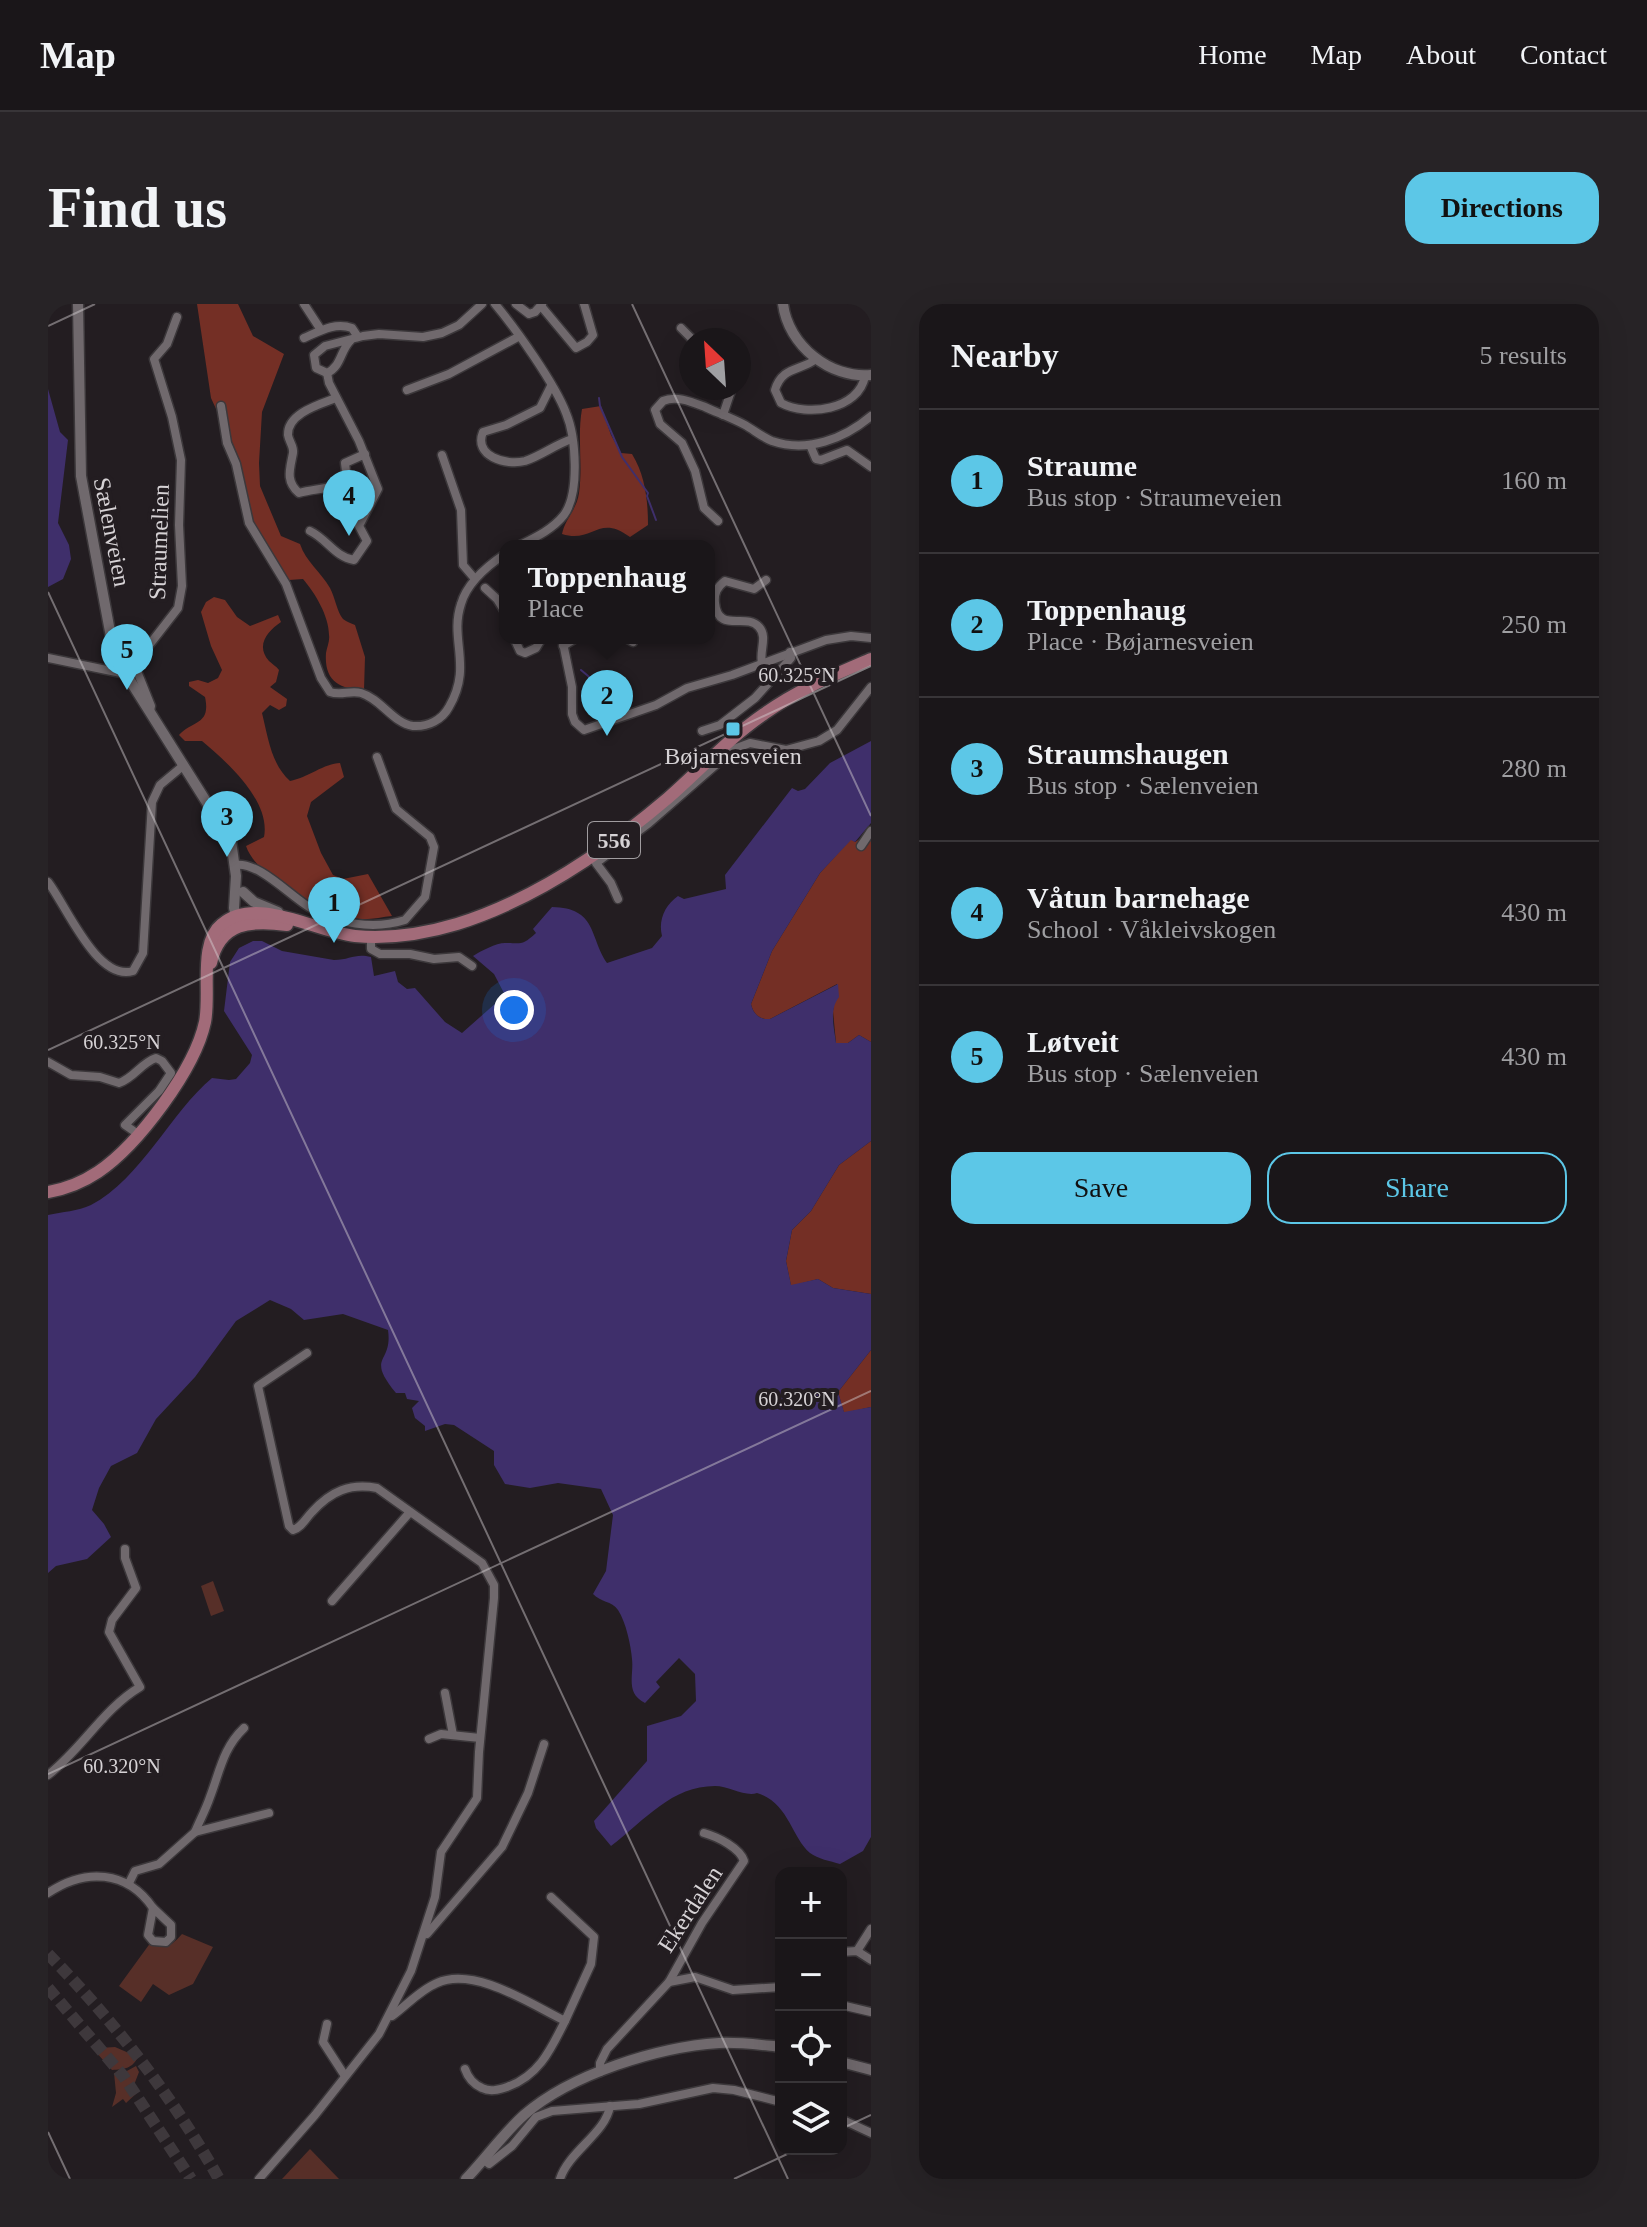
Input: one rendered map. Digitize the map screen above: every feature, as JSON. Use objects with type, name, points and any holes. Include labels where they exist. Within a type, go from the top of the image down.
[{"type":"main road","name":"556","points":[[242,918],[371,937],[422,933],[455,925],[505,906],[556,879],[636,823],[764,714],[792,695],[871,659]]},
{"type":"main road","name":"556","points":[[242,918],[270,914],[322,930]]},
{"type":"main road","points":[[48,1192],[69,1187],[100,1171],[138,1134],[181,1079],[192,1060],[205,1022],[212,958],[220,940],[242,918]]},
{"type":"street","name":"Sælenveien","points":[[78,304],[81,476],[109,627],[126,674],[233,848],[242,918]]},
{"type":"street","points":[[304,304],[321,330]]},
{"type":"street","points":[[310,531],[326,539],[333,549],[348,559],[354,560],[360,555],[367,538],[359,526],[378,489],[327,373],[314,365],[317,351],[355,338],[379,334],[423,337],[442,333],[459,325],[482,304]]},
{"type":"street","points":[[495,304],[565,408],[572,439],[574,485],[569,504],[564,515],[551,528],[529,540]]},
{"type":"street","points":[[516,304],[529,314],[541,305],[576,348],[592,338],[593,329],[584,304]]},
{"type":"street","points":[[783,304],[785,317],[794,334],[816,359],[842,372],[868,376],[857,393],[827,409],[801,410],[781,403],[775,390],[778,382],[796,366],[805,366],[816,359]]},
{"type":"street","points":[[154,359],[167,344],[177,317]]},
{"type":"street","points":[[304,338],[321,330],[348,325],[355,338]]},
{"type":"street","points":[[593,329],[603,325]]},
{"type":"street","points":[[407,390],[458,370],[518,337]]},
{"type":"street","points":[[327,373],[338,366],[344,347],[355,338]]},
{"type":"street","name":"Straumelien","points":[[150,712],[151,706],[136,662],[178,608],[182,586],[179,525],[182,469],[172,417],[152,348]]},
{"type":"street","points":[[551,386],[540,408],[506,425],[483,432],[480,438],[482,446],[486,454],[494,458],[522,462],[572,439]]},
{"type":"street","points":[[336,398],[307,410],[290,427],[288,434],[293,451],[288,467],[292,484],[299,493],[315,488],[329,489],[347,480],[345,463],[365,454]]},
{"type":"street","points":[[718,521],[704,508],[695,471],[682,443],[660,424],[655,410],[663,401],[675,398],[723,415],[773,441],[810,445],[838,437],[871,416]]},
{"type":"street","points":[[723,415],[728,400]]},
{"type":"street","points":[[221,406],[227,443],[236,464],[250,528],[286,584],[321,678],[330,692],[366,695],[407,724],[420,726],[439,720],[447,712],[460,685],[459,612],[463,598],[475,579],[499,559]]},
{"type":"street","points":[[810,445],[816,459],[847,450],[871,467]]},
{"type":"street","points":[[442,455],[462,517],[463,565],[475,579]]},
{"type":"street","points":[[762,663],[763,636],[760,628],[751,621],[730,621],[721,617],[716,609],[715,597],[718,586],[725,581],[754,589],[766,580]]},
{"type":"street","points":[[485,588],[499,601]]},
{"type":"street","points":[[563,644],[572,687],[572,714],[584,730],[656,705],[687,688],[732,675],[790,652],[841,636],[871,638]]},
{"type":"street","points":[[517,644],[525,653],[538,644]]},
{"type":"street","points":[[702,731],[720,725],[761,693],[791,658],[790,652]]},
{"type":"street","points":[[48,658],[126,674]]},
{"type":"street","points":[[618,899],[596,863],[649,823],[734,749],[750,743],[793,750],[819,741],[837,730],[871,687]]},
{"type":"street","points":[[236,871],[249,865],[308,907],[330,917],[363,925],[405,920],[425,897],[434,847],[426,833],[398,812],[377,757]]},
{"type":"street","points":[[48,882],[96,956],[120,972],[133,971],[143,953],[152,802],[160,785],[184,765]]},
{"type":"street","points":[[861,846],[871,831]]},
{"type":"street","name":"Sælenveien","points":[[236,871],[243,892],[242,918]]},
{"type":"street","points":[[243,892],[254,902],[286,918]]},
{"type":"street","points":[[371,937],[371,949],[378,954],[410,954],[434,959],[459,957],[472,966]]},
{"type":"street","points":[[48,1062],[65,1073],[100,1077],[119,1083],[149,1061],[156,1058],[162,1061],[171,1073],[148,1103],[125,1125],[138,1134]]},
{"type":"street","points":[[259,2179],[370,2046],[403,1990],[435,1897],[441,1852],[477,1798],[494,1585],[482,1563],[377,1488],[348,1487],[333,1493],[299,1528],[293,1530],[289,1526],[258,1386],[307,1353]]},
{"type":"street","points":[[332,1601],[410,1512]]},
{"type":"street","points":[[48,1775],[64,1763],[106,1714],[140,1687],[109,1632],[112,1620],[136,1588],[125,1558],[125,1549]]},
{"type":"street","points":[[445,1693],[453,1735]]},
{"type":"street","points":[[129,1883],[135,1871],[159,1864],[195,1832],[225,1751],[244,1728]]},
{"type":"street","points":[[429,1739],[437,1735],[480,1738]]},
{"type":"street","points":[[423,1937],[502,1847],[528,1793],[544,1744]]},
{"type":"street","points":[[195,1832],[269,1813]]},
{"type":"street","name":"Ekerdalen","points":[[600,2072],[600,2063],[607,2049],[669,1982],[702,1923],[744,1861],[742,1854],[720,1839],[704,1833]]},
{"type":"street","points":[[48,1893],[84,1877],[99,1876],[129,1883],[143,1893],[153,1908]]},
{"type":"street","points":[[465,2069],[469,2079],[487,2090],[522,2081],[543,2062],[565,2021],[591,1964],[594,1937],[551,1897]]},
{"type":"street","points":[[857,1951],[871,1929]]},
{"type":"street","points":[[847,1952],[857,1951],[871,1960]]},
{"type":"street","name":"Ekerdalen","points":[[669,1982],[695,1977],[733,1990],[775,1986]]},
{"type":"street","points":[[388,2018],[435,1984],[461,1978],[488,1984],[565,2021]]},
{"type":"street","points":[[847,2006],[871,2012]]},
{"type":"street","points":[[327,2024],[323,2042],[345,2076]]},
{"type":"street","points":[[466,2179],[516,2123],[537,2106],[600,2072],[671,2050],[720,2043],[775,2047]]},
{"type":"street","points":[[847,2064],[871,2070]]},
{"type":"street","points":[[484,2160],[489,2164],[501,2156],[541,2114],[563,2109],[639,2104],[713,2088],[775,2100]]},
{"type":"street","points":[[560,2179],[570,2158],[607,2118],[610,2106]]},
{"type":"street","points":[[847,2122],[871,2133]]},
{"type":"shaded area","points":[[197,304],[238,304],[253,336],[284,354],[262,412],[260,486],[281,536],[300,544],[330,588],[341,616],[355,625],[365,657],[364,690],[347,688],[331,677],[326,663],[329,640],[327,620],[320,605],[303,579],[289,580],[259,536],[247,507],[234,448],[211,398]]},
{"type":"shaded area","points":[[48,389],[60,432],[68,440],[58,523],[69,545],[71,559],[63,579],[48,587]]},
{"type":"shaded area","points":[[601,406],[611,435],[621,453],[632,454],[645,488],[648,525],[630,537],[610,528],[573,536],[562,534],[579,493],[582,409]]},
{"type":"shaded area","points":[[214,597],[225,600],[237,617],[250,626],[278,615],[281,622],[268,634],[263,644],[265,655],[279,670],[276,682],[270,687],[287,699],[286,706],[279,710],[270,705],[262,713],[274,758],[290,781],[340,763],[344,777],[311,802],[307,816],[333,875],[343,879],[368,874],[392,916],[360,919],[346,916],[312,903],[278,883],[264,871],[246,846],[264,837],[261,810],[254,796],[234,771],[202,741],[185,741],[179,735],[200,721],[205,713],[205,697],[189,686],[189,682],[198,680],[208,683],[218,678],[222,670],[201,612],[206,602]]},
{"type":"shaded area","points":[[871,741],[871,823],[820,873],[772,951],[751,1004],[758,1016],[770,1019],[838,984],[839,997],[833,1013],[836,1043],[848,1043],[859,1035],[871,1042],[871,1141],[839,1165],[811,1211],[792,1230],[786,1261],[791,1285],[818,1279],[833,1288],[871,1294],[871,1350],[838,1392],[844,1412],[871,1407],[871,1837],[863,1851],[840,1864],[817,1857],[804,1846],[783,1812],[768,1798],[757,1793],[747,1794],[715,1786],[700,1787],[672,1798],[611,1846],[594,1821],[647,1761],[647,1726],[681,1716],[696,1701],[695,1674],[679,1658],[656,1682],[660,1687],[645,1703],[635,1694],[631,1648],[623,1621],[615,1607],[593,1594],[606,1571],[613,1515],[601,1489],[558,1483],[530,1488],[505,1484],[494,1465],[494,1451],[454,1425],[445,1424],[425,1431],[425,1426],[415,1418],[412,1408],[419,1401],[407,1399],[405,1393],[396,1393],[382,1372],[382,1360],[389,1341],[388,1330],[343,1314],[304,1320],[291,1309],[270,1300],[236,1321],[195,1377],[156,1419],[137,1453],[111,1466],[92,1510],[111,1537],[87,1559],[56,1566],[48,1573],[48,1215],[86,1207],[109,1193],[125,1179],[212,1078],[236,1079],[250,1063],[252,1055],[224,1011],[230,962],[239,948],[253,941],[262,941],[282,951],[334,960],[371,957],[374,976],[395,971],[398,982],[407,989],[415,988],[445,1022],[462,1033],[505,995],[494,974],[473,956],[497,944],[528,940],[536,933],[533,929],[552,907],[577,912],[584,918],[607,963],[652,948],[662,936],[662,919],[673,900],[678,896],[684,899],[726,889],[725,875],[792,788],[798,791],[805,789],[830,763]]},
{"type":"shaded area","points":[[871,832],[871,1042],[859,1035],[848,1043],[836,1043],[833,1011],[837,984],[770,1019],[760,1017],[751,1004],[772,951],[820,873],[851,839],[855,842]]},
{"type":"shaded area","points":[[871,1141],[871,1294],[833,1288],[818,1279],[791,1286],[786,1261],[792,1230],[811,1211],[839,1165]]},
{"type":"shaded area","points":[[871,1350],[871,1407],[844,1413],[838,1392]]},
{"type":"shaded area","points":[[213,1581],[224,1611],[211,1616],[201,1586]]},
{"type":"shaded area","points":[[182,1934],[213,1947],[193,1984],[169,1995],[153,1984],[141,2002],[119,1986],[151,1942],[164,1947]]},
{"type":"shaded area","points":[[115,2047],[138,2057],[136,2061],[124,2069],[112,2070],[95,2051]]},
{"type":"shaded area","points":[[136,2066],[139,2072],[134,2085],[138,2092],[126,2103],[123,2099],[112,2107],[116,2093],[114,2073]]},
{"type":"shaded area","points":[[310,2149],[339,2179],[282,2179]]},
{"type":"waterway","points":[[599,398],[622,457],[648,493],[656,520]]},
{"type":"waterway","points":[[581,670],[607,692],[614,715]]},
{"type":"tunnel","points":[[48,1954],[141,2061],[219,2179]]},
{"type":"tunnel","points":[[48,1988],[124,2077],[191,2179]]},
{"type":"place","name":"Våtun barnehage","points":[[349,536]]},
{"type":"place","name":"Løtveit","points":[[127,690]]},
{"type":"place","name":"Bøjarnesveien","points":[[733,729]]},
{"type":"place","name":"Toppenhaug","points":[[607,736]]},
{"type":"place","name":"Straumshaugen","points":[[227,857]]},
{"type":"place","name":"Straume","points":[[334,943]]}]
